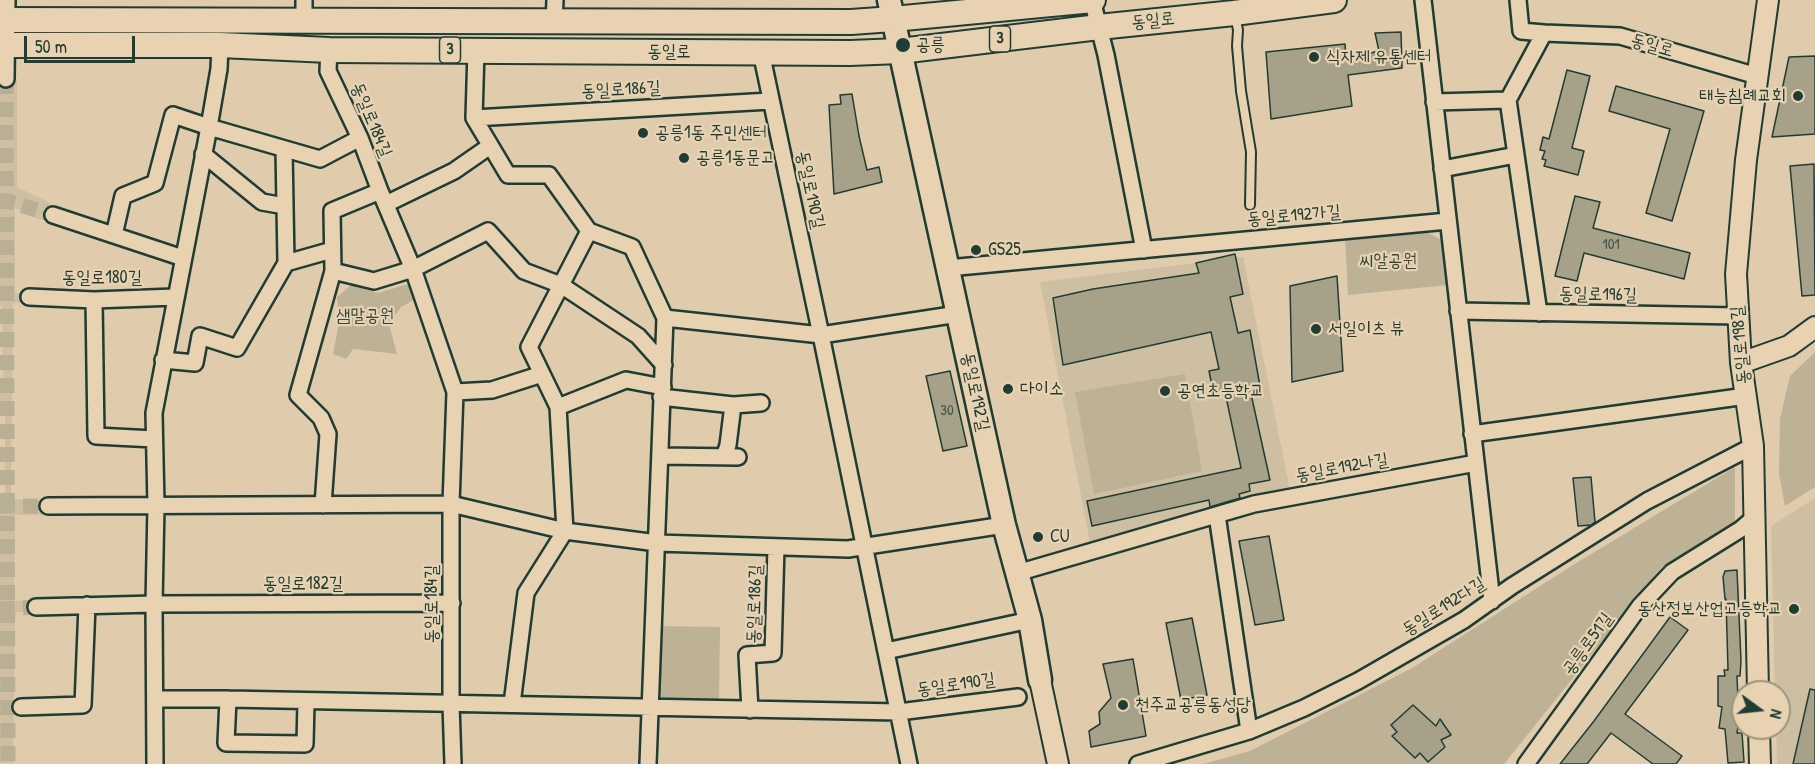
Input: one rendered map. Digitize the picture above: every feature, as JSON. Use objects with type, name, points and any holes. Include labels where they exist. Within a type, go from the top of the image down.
[{"type":"main road","name":"동일로","points":[[5,13],[304,10],[555,11],[781,22],[891,10],[1093,0]]},
{"type":"main road","name":"동일로","points":[[4,45],[220,45],[329,50],[850,53],[900,51],[1334,0]]},
{"type":"main road","name":"동일로192길","points":[[891,10],[1004,525],[1030,620],[1040,680]]},
{"type":"street","points":[[1093,0],[1143,250]]},
{"type":"street","points":[[1423,0],[1492,601]]},
{"type":"street","name":"동일로","points":[[1518,0],[1521,31],[1620,36],[1757,76]]},
{"type":"street","name":"동일로198길","points":[[1758,680],[1753,446],[1741,363],[1736,274],[1746,160],[1768,0]]},
{"type":"street","points":[[5,13],[6,79]]},
{"type":"street","points":[[1539,314],[1508,100],[1544,33]]},
{"type":"street","points":[[155,764],[154,413],[209,127],[219,69],[220,45]]},
{"type":"street","name":"동일로184길","points":[[329,50],[328,70],[360,138],[413,269],[455,393],[451,504],[453,764]]},
{"type":"street","points":[[476,50],[474,118],[508,175],[549,175],[589,231],[632,247],[666,318],[648,764]]},
{"type":"street","name":"동일로190길","points":[[761,52],[909,764]]},
{"type":"street","points":[[1434,102],[1508,100]]},
{"type":"street","name":"동일로186길","points":[[474,118],[770,101]]},
{"type":"street","points":[[114,235],[123,196],[155,183],[173,115],[320,159],[360,138]]},
{"type":"street","points":[[323,505],[328,434],[321,418],[298,395],[333,272],[332,211],[383,197],[454,171],[490,146]]},
{"type":"street","points":[[163,360],[195,363],[201,336],[237,348],[286,263],[284,149]]},
{"type":"street","points":[[204,154],[262,202],[285,206]]},
{"type":"street","points":[[1442,169],[1516,155]]},
{"type":"street","name":"동일로180길","points":[[53,215],[183,258]]},
{"type":"street","name":"동일로192가길","points":[[948,268],[1448,221]]},
{"type":"street","points":[[333,272],[374,281],[413,269],[488,231],[524,271],[561,285],[638,336],[664,365]]},
{"type":"street","points":[[512,704],[526,593],[565,531],[558,407],[529,347],[589,231]]},
{"type":"street","points":[[286,263],[332,250]]},
{"type":"street","name":"동일로180길","points":[[29,297],[94,300],[176,297]]},
{"type":"street","points":[[94,300],[96,436],[154,439]]},
{"type":"street","name":"동일로196길","points":[[1458,311],[1738,316]]},
{"type":"street","points":[[666,318],[821,335],[958,314]]},
{"type":"street","points":[[1741,363],[1790,346],[1815,327]]},
{"type":"street","points":[[455,393],[492,390],[542,374]]},
{"type":"street","points":[[558,407],[626,380],[662,392],[733,405],[761,403]]},
{"type":"street","points":[[1472,434],[1746,396]]},
{"type":"street","points":[[660,456],[731,457],[728,445],[733,405]]},
{"type":"street","name":"동일로192다길","points":[[1138,764],[1248,731],[1304,708],[1358,681],[1454,626],[1512,586],[1647,501],[1753,446]]},
{"type":"street","name":"동일로192나길","points":[[1017,573],[1254,504],[1476,463]]},
{"type":"street","points":[[48,506],[451,504],[565,531]]},
{"type":"street","points":[[1216,515],[1248,731]]},
{"type":"street","name":"공릉로51길","points":[[1526,764],[1640,606],[1672,572],[1741,529],[1754,518]]},
{"type":"street","points":[[864,546],[1004,525]]},
{"type":"street","name":"동일로186길","points":[[565,531],[657,543],[848,549],[864,546]]},
{"type":"street","name":"동일로186길","points":[[750,710],[747,655],[773,653],[776,547]]},
{"type":"street","name":"동일로182길","points":[[154,604],[452,603]]},
{"type":"street","points":[[36,607],[154,604]]},
{"type":"street","points":[[21,706],[83,705],[87,605]]},
{"type":"street","points":[[886,651],[1030,620]]},
{"type":"street","name":"동일로192길","points":[[1040,680],[1058,764]]},
{"type":"street","name":"동일로190길","points":[[898,712],[1018,697]]},
{"type":"street","points":[[155,699],[898,712]]},
{"type":"street","points":[[228,699],[226,743],[305,744],[306,702]]},
{"type":"street","points":[[1759,740],[1760,764]]},
{"type":"lane","points":[[1234,13],[1238,30],[1241,91],[1251,152],[1250,205]]},
{"type":"shaded area","points":[[0,81],[17,81],[17,187],[50,203],[41,220],[15,208],[15,293],[23,294],[23,302],[13,303],[11,499],[42,500],[42,515],[15,515],[14,601],[30,601],[29,612],[15,612],[13,763],[0,763],[0,495],[5,495],[5,405],[0,405],[0,391],[3,391],[2,306],[0,305]]},
{"type":"shaded area","name":"공연초등학교","points":[[1243,257],[1292,500],[1090,543],[1040,282]]},
{"type":"shaded area","name":"동산정보산업고등학교","points":[[1815,498],[1815,764],[1777,764],[1776,740],[1791,740],[1791,680],[1775,680],[1771,526]]},
{"type":"green space","name":"씨알공원","points":[[1420,229],[1442,240],[1448,285],[1348,295],[1345,235]]},
{"type":"green space","name":"샘말공원","points":[[408,284],[417,298],[401,307],[389,324],[397,354],[353,349],[346,359],[333,354],[339,323],[337,297],[351,285],[378,293]]},
{"type":"green space","points":[[1815,352],[1815,487],[1785,506],[1779,474],[1780,419],[1790,376]]},
{"type":"green space","points":[[1185,374],[1202,471],[1094,494],[1075,392]]},
{"type":"green space","points":[[1735,467],[1735,523],[1662,567],[1504,764],[1203,764],[1250,751],[1412,668],[1573,565]]},
{"type":"green space","points":[[656,626],[720,627],[719,703],[655,702]]},
{"type":"building","points":[[1401,32],[1402,68],[1348,75],[1352,106],[1271,119],[1266,52],[1345,44],[1346,59],[1379,51],[1375,33]]},
{"type":"building","name":"태능침례교회","points":[[1815,56],[1815,134],[1772,137],[1789,57]]},
{"type":"building","points":[[1567,70],[1590,76],[1572,148],[1584,151],[1578,175],[1544,166],[1546,160],[1542,159],[1545,151],[1540,150],[1543,137],[1549,139]]},
{"type":"building","points":[[1616,86],[1704,111],[1672,221],[1646,213],[1670,129],[1609,111]]},
{"type":"building","points":[[852,94],[867,170],[879,167],[882,182],[834,194],[829,105],[841,104],[840,95]]},
{"type":"building","points":[[1814,164],[1815,295],[1802,296],[1790,166]]},
{"type":"building","points":[[1575,196],[1600,202],[1593,228],[1690,253],[1684,279],[1584,253],[1577,281],[1555,276]]},
{"type":"building","points":[[1235,254],[1243,294],[1230,297],[1238,333],[1250,330],[1261,392],[1251,394],[1270,480],[1249,484],[1250,491],[1239,494],[1240,498],[1210,507],[1209,500],[1092,526],[1087,501],[1241,468],[1225,392],[1214,395],[1209,371],[1219,369],[1211,332],[1063,365],[1053,298],[1093,289],[1199,273],[1196,263]]},
{"type":"building","name":"서일이츠 뷰","points":[[1337,276],[1343,371],[1292,382],[1290,286]]},
{"type":"building","points":[[950,371],[967,446],[943,451],[926,376]]},
{"type":"building","points":[[1591,477],[1595,522],[1591,525],[1578,526],[1573,478]]},
{"type":"building","points":[[1269,536],[1284,620],[1255,625],[1239,541]]},
{"type":"building","points":[[1737,570],[1741,661],[1740,676],[1737,676],[1737,680],[1731,680],[1731,740],[1742,740],[1744,762],[1728,763],[1725,729],[1719,728],[1722,707],[1718,706],[1718,676],[1725,676],[1724,670],[1728,670],[1726,599],[1723,577],[1725,571]]},
{"type":"building","points":[[1670,617],[1688,630],[1625,714],[1682,756],[1676,764],[1653,764],[1611,733],[1587,764],[1560,764],[1594,721]]},
{"type":"building","points":[[1192,618],[1207,695],[1181,700],[1166,623]]},
{"type":"building","name":"천주교공릉동성당","points":[[1133,659],[1146,736],[1091,747],[1089,731],[1100,724],[1099,712],[1111,698],[1103,664]]},
{"type":"building","points":[[1810,689],[1815,690],[1815,764],[1793,764]]},
{"type":"building","points":[[1413,705],[1436,726],[1440,719],[1451,735],[1441,740],[1445,747],[1428,762],[1420,753],[1415,758],[1392,736],[1397,732],[1391,725]]},
{"type":"tunnel","points":[[6,79],[8,764]]},
{"type":"tunnel","points":[[0,200],[53,215]]},
{"type":"tunnel","points":[[0,506],[48,506]]},
{"type":"tunnel","points":[[0,609],[36,607]]},
{"type":"place","name":"공릉","points":[[903,45]]},
{"type":"place","name":"식자제 유통센터","points":[[1314,57]]},
{"type":"place","name":"태능침례교회","points":[[1798,96]]},
{"type":"place","name":"공릉1동 주민센터","points":[[643,133]]},
{"type":"place","name":"공릉1동문고","points":[[684,158]]},
{"type":"place","name":"GS25","points":[[976,250]]},
{"type":"place","name":"서일이츠 뷰","points":[[1316,329]]},
{"type":"place","name":"다이소","points":[[1008,389]]},
{"type":"place","name":"공연초등학교","points":[[1165,391]]},
{"type":"place","name":"CU","points":[[1038,537]]},
{"type":"place","name":"동산정보산업고등학교","points":[[1794,609]]},
{"type":"place","name":"천주교공릉동성당","points":[[1123,705]]}]
